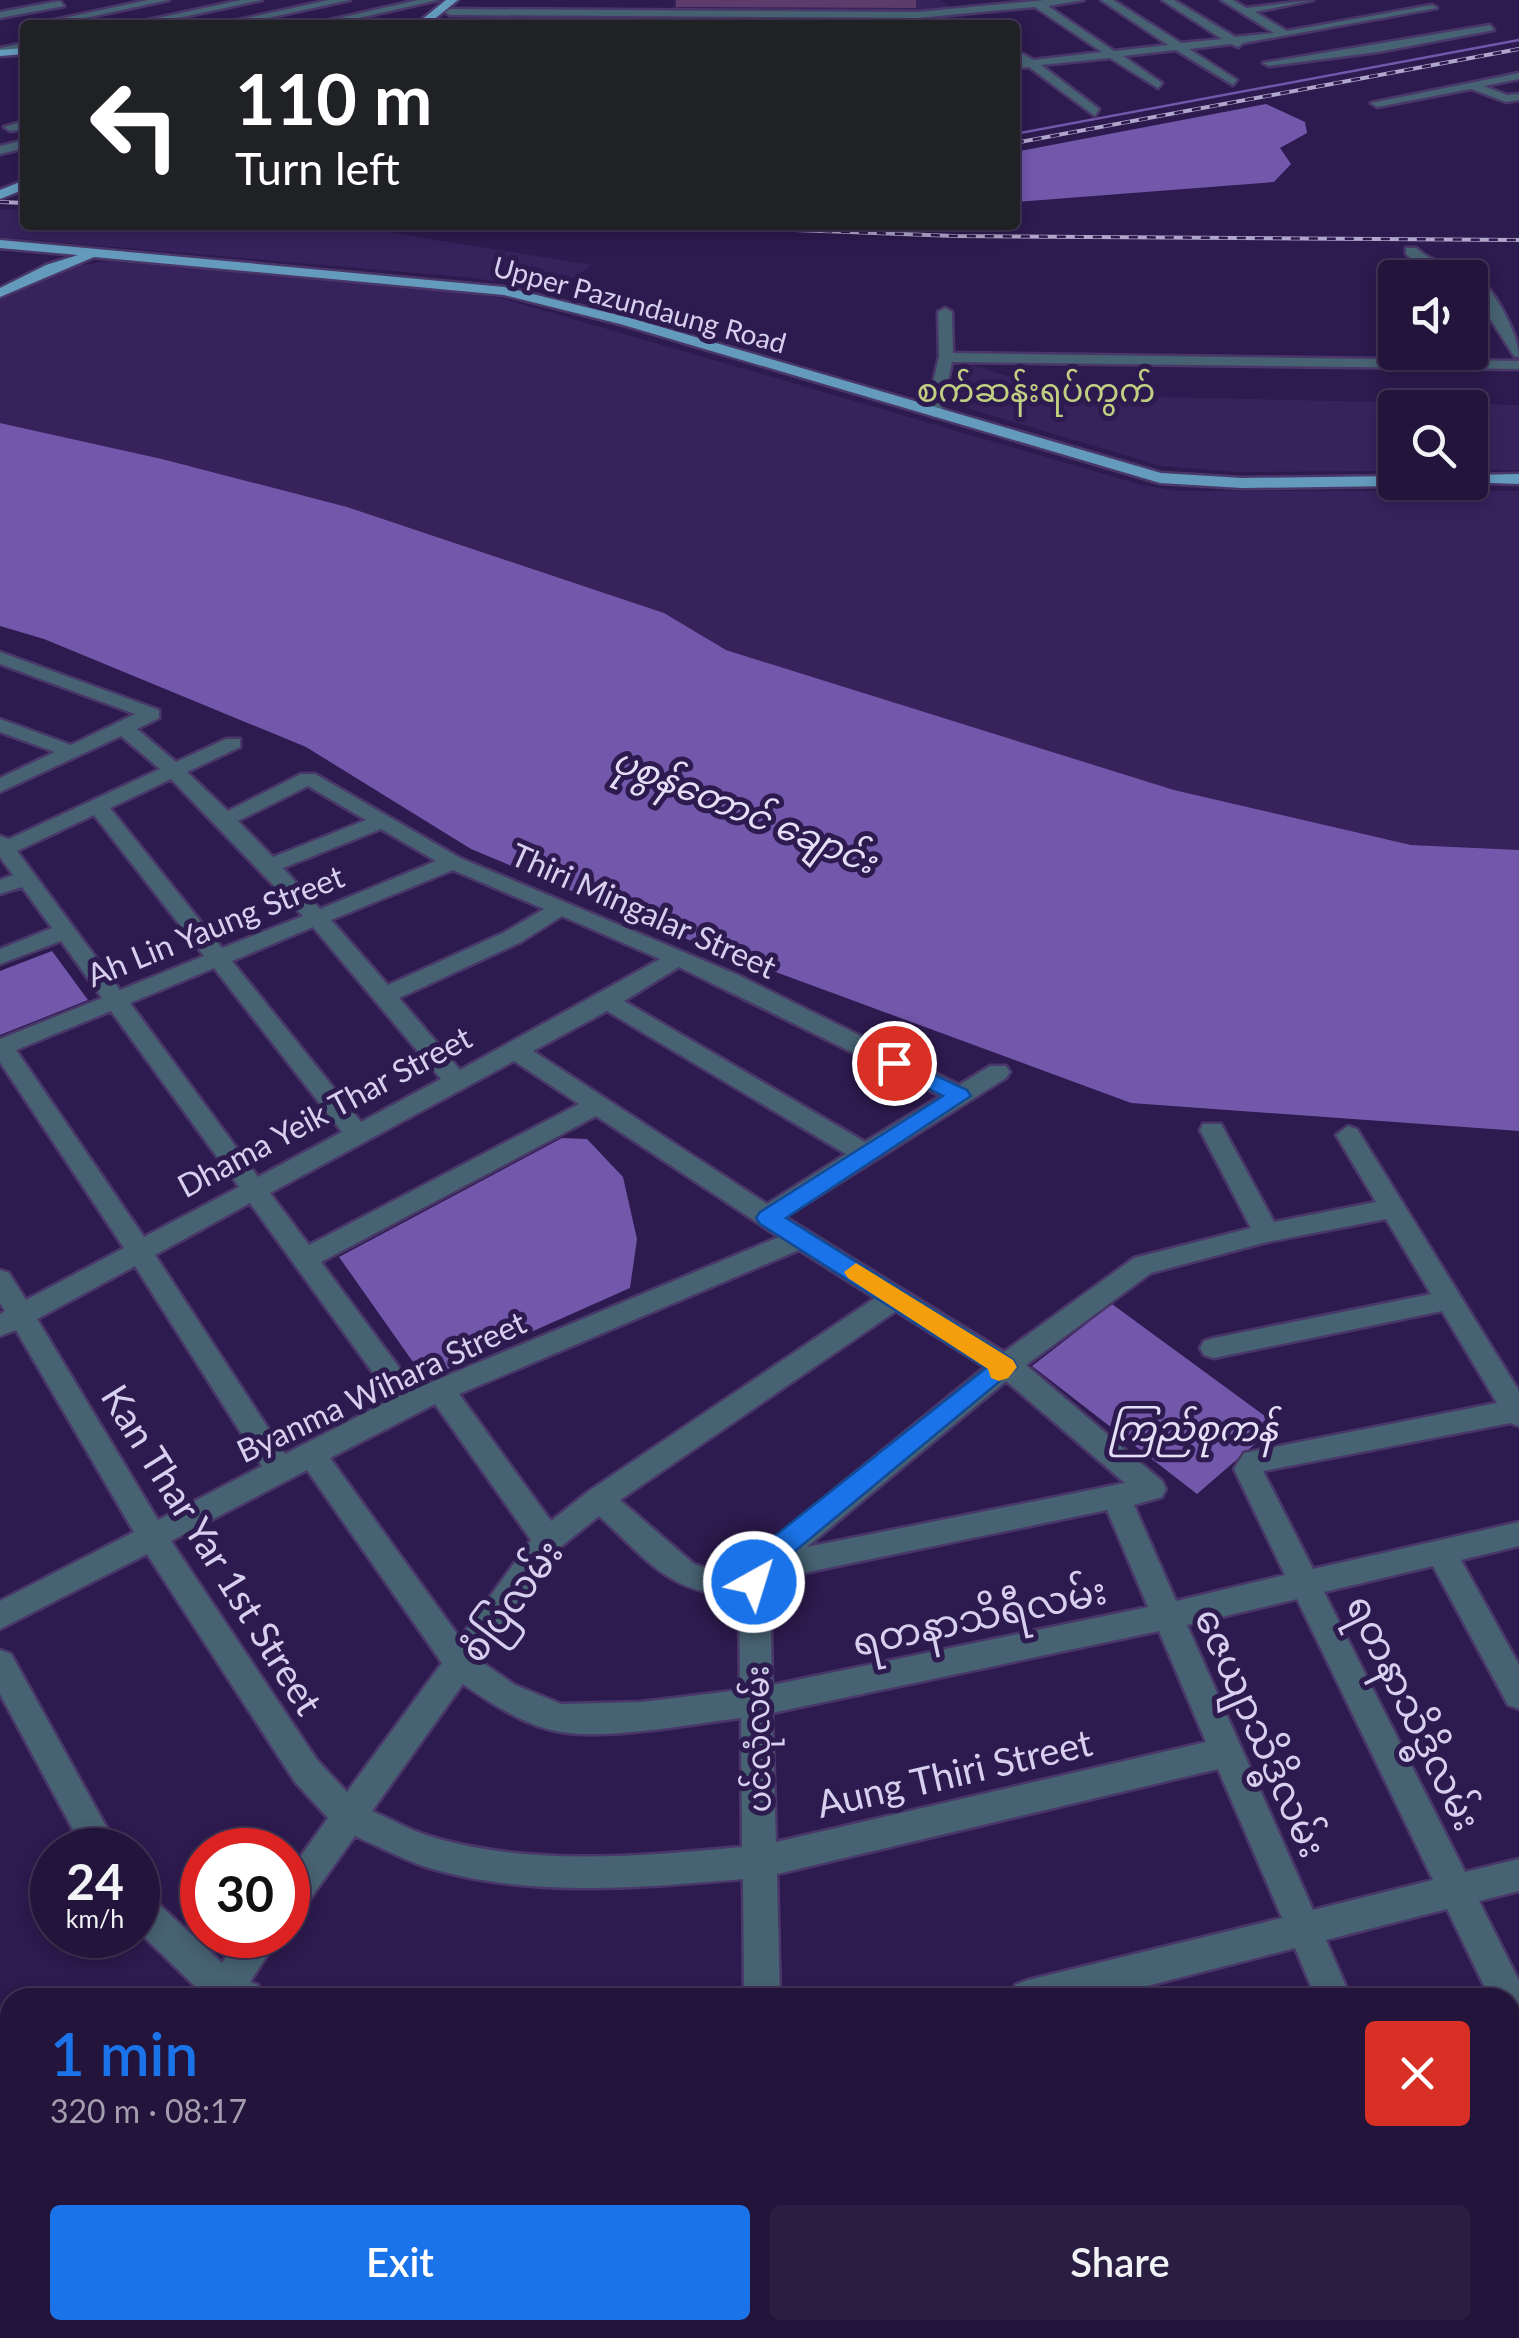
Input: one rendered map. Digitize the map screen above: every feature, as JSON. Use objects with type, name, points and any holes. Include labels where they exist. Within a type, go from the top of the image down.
[{"type":"main road","points":[[428,20],[465,0]]},
{"type":"main road","name":"Upper Pazundaung Road","points":[[0,244],[504,291],[624,320],[1130,471],[1202,482],[1378,481]]},
{"type":"main road","points":[[0,281],[24,270],[47,247]]},
{"type":"main road","points":[[51,268],[65,248]]},
{"type":"main road","points":[[0,293],[77,258],[131,256]]},
{"type":"main road","points":[[1488,480],[1519,479]]},
{"type":"street","points":[[0,15],[79,0]]},
{"type":"street","points":[[92,0],[125,20]]},
{"type":"street","points":[[61,20],[164,0]]},
{"type":"street","points":[[158,20],[257,0]]},
{"type":"street","points":[[245,20],[345,0]]},
{"type":"street","points":[[337,20],[433,0]]},
{"type":"street","points":[[947,0],[973,20]]},
{"type":"street","points":[[451,6],[607,19],[669,6],[727,19],[898,20],[1080,0]]},
{"type":"street","points":[[1106,0],[1233,82]]},
{"type":"street","points":[[1167,0],[1289,76]]},
{"type":"street","points":[[1226,0],[1285,35]]},
{"type":"street","points":[[1245,11],[1308,0]]},
{"type":"street","points":[[1413,0],[1448,13]]},
{"type":"street","points":[[1039,5],[1158,86]]},
{"type":"street","points":[[1020,64],[1285,35],[1432,8]]},
{"type":"street","points":[[1269,63],[1378,49],[1490,27],[1463,18]]},
{"type":"street","points":[[1479,23],[1492,19]]},
{"type":"street","points":[[1020,55],[1096,112]]},
{"type":"street","points":[[1377,102],[1519,76]]},
{"type":"street","points":[[1471,85],[1505,99],[1519,97]]},
{"type":"street","points":[[1411,250],[1421,260]]},
{"type":"street","points":[[1488,300],[1519,353]]},
{"type":"street","points":[[934,412],[946,357],[945,312]]},
{"type":"street","points":[[946,357],[1519,366]]},
{"type":"street","points":[[908,404],[940,380]]},
{"type":"street","points":[[0,658],[152,714],[0,786]]},
{"type":"street","points":[[0,725],[73,752]]},
{"type":"street","points":[[124,728],[177,770],[226,818],[318,918],[456,1081]]},
{"type":"street","points":[[234,743],[2,847],[28,877],[63,932],[118,1000],[410,1403]]},
{"type":"street","name":"Thiri Mingalar Street","points":[[226,818],[305,778],[454,862],[679,957],[960,1096]]},
{"type":"street","points":[[98,806],[356,1133]]},
{"type":"street","points":[[270,866],[383,820]]},
{"type":"street","name":"Ah Lin Yaung Street","points":[[1,1047],[454,862]]},
{"type":"street","points":[[0,887],[28,877]]},
{"type":"street","points":[[384,996],[513,937],[560,908]]},
{"type":"street","points":[[0,957],[63,932]]},
{"type":"street","name":"Dhama Yeik Thar Street","points":[[11,1320],[138,1248],[607,1001],[679,957]]},
{"type":"street","points":[[607,1001],[866,1154]]},
{"type":"street","points":[[1,1047],[138,1248],[280,1470]]},
{"type":"street","points":[[514,1050],[768,1218],[1021,1376],[1152,1489],[756,1576],[709,1582],[684,1574],[599,1499]]},
{"type":"street","points":[[768,1218],[998,1072]]},
{"type":"street","points":[[306,1258],[597,1105]]},
{"type":"street","points":[[1212,1130],[1267,1233]]},
{"type":"street","points":[[1348,1135],[1518,1413]]},
{"type":"street","points":[[756,1576],[1004,1367],[1143,1265],[1267,1233],[1393,1208]]},
{"type":"street","name":"Byanma Wihara Street","points":[[0,1616],[410,1403],[802,1238]]},
{"type":"street","name":"Kan Thar Yar 1st Street","points":[[0,1280],[11,1320],[306,1772],[348,1817]]},
{"type":"street","name":"စံပြလမ်း","points":[[310,1870],[548,1540],[599,1499],[896,1297]]},
{"type":"street","points":[[1214,1348],[1449,1300]]},
{"type":"street","points":[[440,1390],[548,1540]]},
{"type":"street","name":"ရတနာသိဒ္ဓိလမ်း","points":[[1505,1988],[1248,1464],[1518,1413]]},
{"type":"street","name":"ရတနာသိရီလမ်း","points":[[311,1454],[462,1664],[504,1695],[560,1718],[641,1716],[757,1702],[1168,1616],[1519,1534]]},
{"type":"street","name":"ဇေယျာသိဒ္ဓိလမ်း","points":[[1116,1498],[1330,1988]]},
{"type":"street","points":[[1441,1552],[1519,1695]]},
{"type":"street","name":"ပင်လုံလမ်း","points":[[756,1576],[762,1988]]},
{"type":"street","points":[[0,1664],[90,1828]]},
{"type":"street","name":"Aung Thiri Street","points":[[348,1817],[426,1851],[515,1870],[652,1870],[760,1862],[1227,1752]]},
{"type":"street","points":[[1068,1988],[1519,1874]]},
{"type":"street","points":[[160,1929],[222,1988]]},
{"type":"street","points":[[233,1988],[250,1958]]},
{"type":"shaded area","points":[[674,0],[940,0],[956,11],[672,10]]},
{"type":"shaded area","points":[[0,209],[20,210],[20,230],[375,230],[592,265],[554,292],[474,278],[0,237]]},
{"type":"shaded area","points":[[108,261],[505,299],[1138,484],[1177,491],[1378,491],[1378,500],[1488,500],[1488,491],[1519,491],[1519,850],[1411,845],[1174,790],[726,650],[664,613],[347,507],[162,459],[0,423],[0,298],[66,267]]},
{"type":"shaded area","points":[[960,362],[1072,395],[1378,402],[1378,471],[1236,472],[1161,466],[956,405]]},
{"type":"shaded area","points":[[1488,404],[1519,405],[1519,470],[1488,470]]},
{"type":"water","points":[[1266,104],[1305,122],[1307,133],[1280,148],[1291,164],[1274,182],[1020,202],[1020,151]]},
{"type":"water","name":"ပုစွန်တောင် ချောင်း","points":[[0,423],[162,459],[347,507],[664,613],[726,650],[1174,790],[1411,845],[1519,850],[1519,1131],[1131,1103],[689,940],[471,849],[306,747],[44,639],[0,626]]},
{"type":"water","points":[[52,951],[88,1000],[0,1035],[0,971]]},
{"type":"water","points":[[562,1138],[587,1139],[623,1177],[637,1239],[630,1288],[425,1379],[339,1257]]},
{"type":"water","name":"ကြည်စုကန်","points":[[1112,1304],[1277,1425],[1197,1494],[1032,1366]]},
{"type":"waterway","points":[[1020,133],[1519,40]]},
{"type":"railway","points":[[1020,142],[1519,49]]},
{"type":"railway","points":[[0,202],[20,203]]},
{"type":"railway","points":[[795,230],[955,236],[1519,240]]},
{"type":"slow traffic","points":[[856,1272],[1004,1367],[999,1371]]},
{"type":"district","name":"စက်ဆန်းရပ်ကွက်","points":[[1036,389]]},
{"type":"route","points":[[754,1582],[767,1558],[1004,1367],[768,1218],[960,1096],[894,1063]]}]
